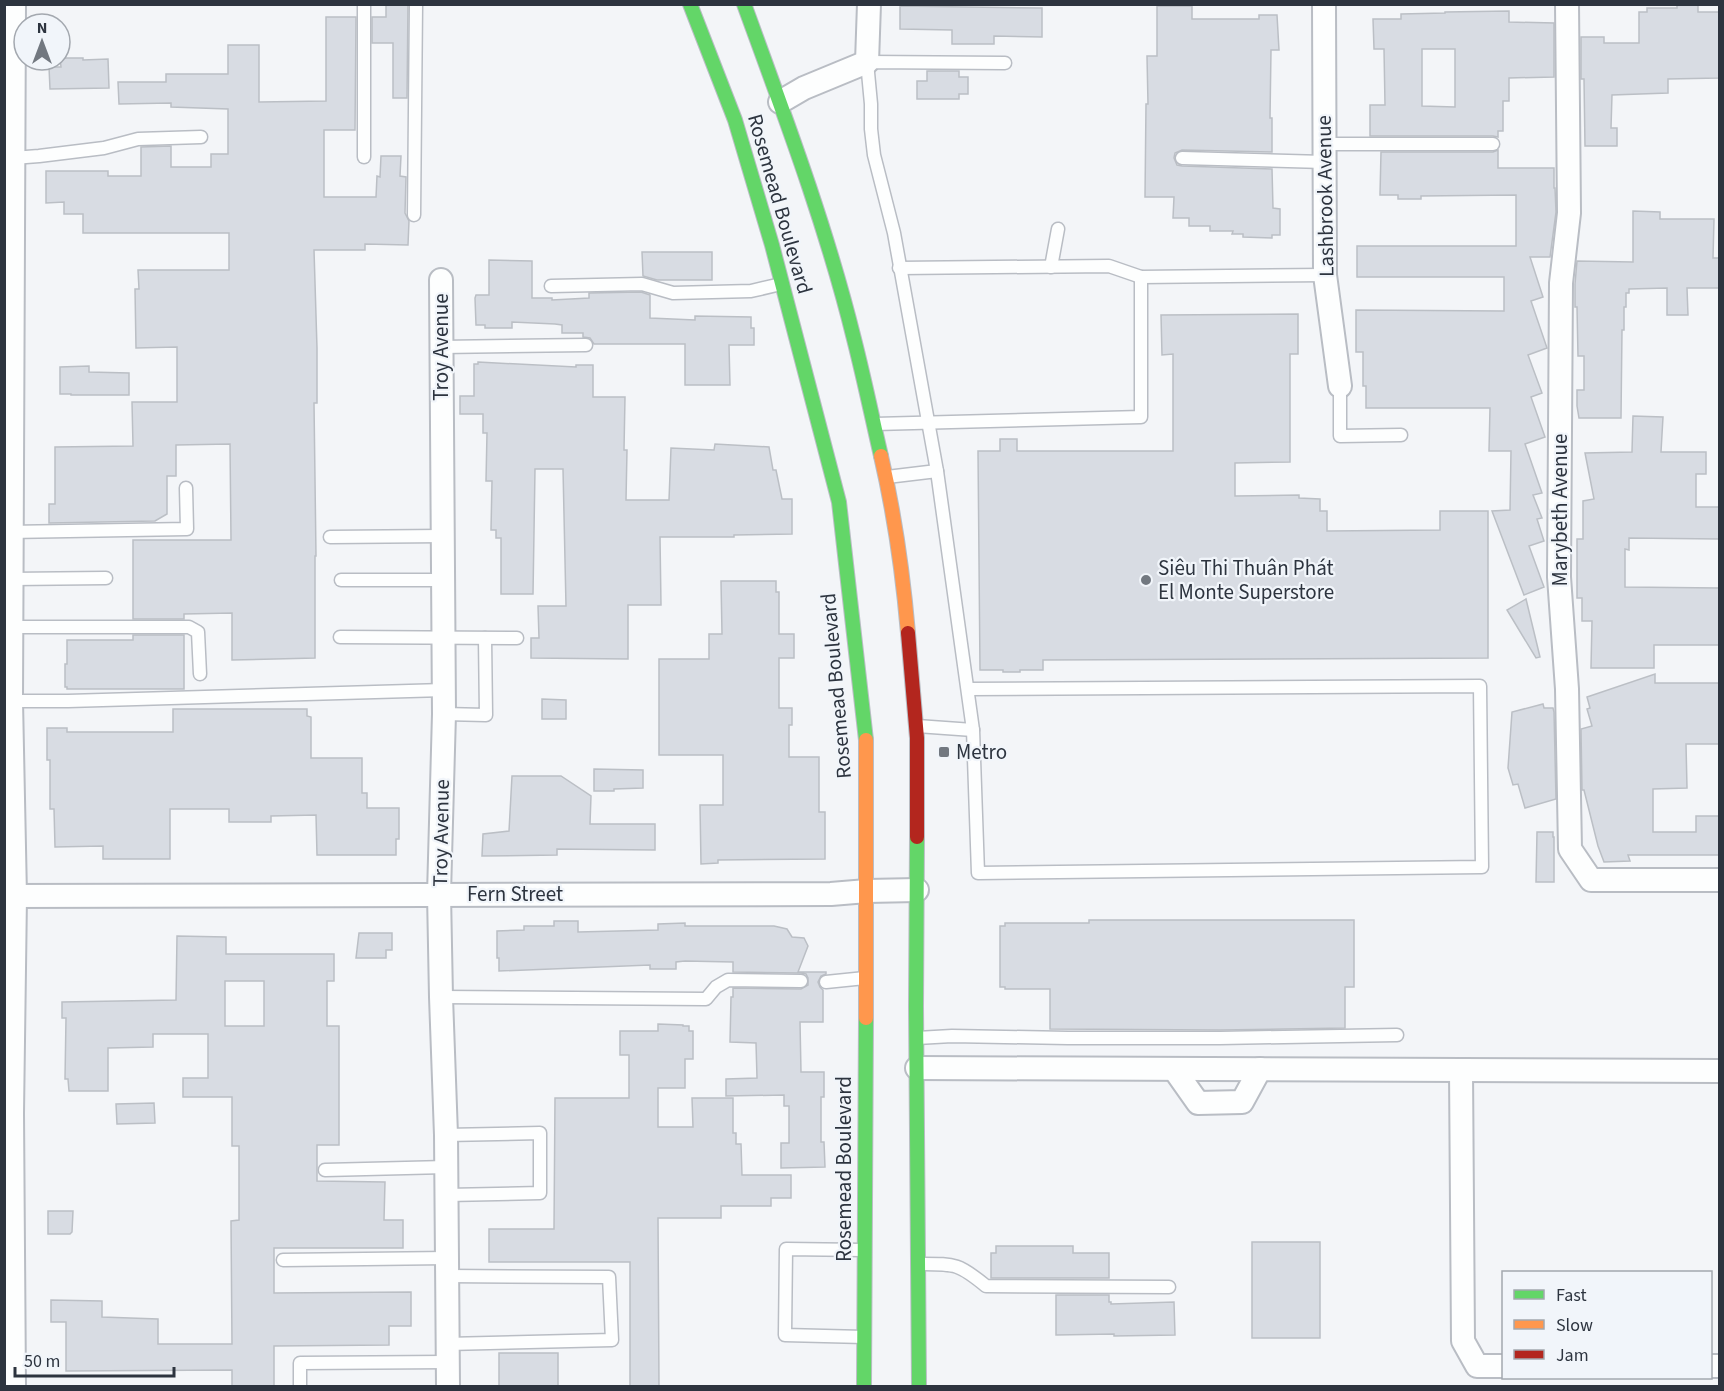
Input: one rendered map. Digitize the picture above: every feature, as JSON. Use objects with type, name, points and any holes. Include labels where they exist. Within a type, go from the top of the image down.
[{"type":"main road","name":"Rosemead Boulevard","points":[[690,4],[735,120],[782,284],[839,502],[866,729],[864,1386]]},
{"type":"main road","name":"Rosemead Boulevard","points":[[744,4],[771,103],[821,225],[854,338],[886,477],[905,601],[916,726],[919,1386]]},
{"type":"main road","points":[[722,49],[735,83]]},
{"type":"main road","points":[[825,448],[830,416]]},
{"type":"street","points":[[14,4],[8,340],[8,532],[11,579],[8,1176],[9,1306],[14,1386]]},
{"type":"street","points":[[771,103],[867,62],[869,4]]},
{"type":"street","name":"Lashbrook Avenue","points":[[1324,4],[1325,275],[1341,387]]},
{"type":"street","name":"Marybeth Avenue","points":[[1567,4],[1569,213],[1561,283],[1559,578],[1567,688],[1570,849],[1591,880],[1719,880]]},
{"type":"street","name":"Troy Avenue","points":[[441,280],[444,714],[439,894],[447,1195],[447,1386]]},
{"type":"street","name":"Fern Street","points":[[10,896],[831,894],[916,890]]},
{"type":"street","points":[[916,1068],[1719,1071]]},
{"type":"street","points":[[1174,1069],[1198,1103],[1242,1102],[1260,1070]]},
{"type":"street","points":[[1461,1070],[1463,1341],[1477,1366],[1502,1366]]},
{"type":"lane","points":[[364,4],[364,157]]},
{"type":"lane","points":[[414,215],[416,4]]},
{"type":"lane","points":[[968,688],[1480,686],[1482,867],[978,873],[973,730],[968,688],[930,423],[894,233],[874,155],[867,62],[1005,63]]},
{"type":"lane","points":[[13,158],[104,148],[138,139],[201,138]]},
{"type":"lane","points":[[1182,158],[1493,144]]},
{"type":"lane","points":[[1051,267],[1058,230]]},
{"type":"lane","points":[[900,268],[1108,266],[1141,277],[1325,275]]},
{"type":"lane","points":[[874,424],[1141,417],[1141,277]]},
{"type":"lane","points":[[551,286],[642,284],[673,293],[751,291],[782,284]]},
{"type":"lane","points":[[441,346],[586,345]]},
{"type":"lane","points":[[1341,387],[1341,436],[1401,435]]},
{"type":"lane","points":[[886,477],[938,471]]},
{"type":"lane","points":[[8,532],[187,529],[186,488]]},
{"type":"lane","points":[[330,537],[443,536]]},
{"type":"lane","points":[[11,579],[106,578]]},
{"type":"lane","points":[[341,580],[443,580]]},
{"type":"lane","points":[[11,627],[189,627],[198,632],[200,674]]},
{"type":"lane","points":[[340,637],[517,638]]},
{"type":"lane","points":[[444,714],[486,715],[485,638]]},
{"type":"lane","points":[[11,700],[444,690]]},
{"type":"lane","points":[[916,726],[973,730]]},
{"type":"lane","points":[[826,982],[866,978]]},
{"type":"lane","points":[[441,997],[706,999],[716,987],[728,980],[801,981]]},
{"type":"lane","points":[[916,1038],[952,1036],[1220,1038],[1397,1035]]},
{"type":"lane","points":[[446,1135],[540,1133],[540,1193],[447,1195]]},
{"type":"lane","points":[[325,1170],[446,1167]]},
{"type":"lane","points":[[864,1250],[786,1249],[785,1335],[864,1336]]},
{"type":"lane","points":[[283,1260],[609,1277],[612,1340],[300,1363],[300,1386]]},
{"type":"lane","points":[[918,1264],[951,1264],[971,1273],[986,1286],[1169,1287]]},
{"type":"building","points":[[386,4],[408,4],[407,98],[393,98],[393,43],[372,43],[372,17],[386,17]]},
{"type":"building","points":[[1677,4],[1698,4],[1698,12],[1719,12],[1719,78],[1668,79],[1668,93],[1612,95],[1611,128],[1617,128],[1617,146],[1585,146],[1581,37],[1604,37],[1604,43],[1639,43],[1639,12],[1647,12],[1647,8],[1677,8]]},
{"type":"building","points":[[900,6],[1042,8],[1042,37],[994,36],[994,44],[952,44],[952,30],[900,29]]},
{"type":"building","points":[[1157,6],[1192,6],[1192,19],[1259,19],[1259,15],[1277,15],[1279,50],[1271,50],[1272,152],[1182,150],[1175,153],[1174,158],[1177,165],[1182,166],[1272,169],[1273,208],[1280,209],[1280,235],[1272,235],[1272,238],[1243,237],[1243,234],[1232,234],[1233,231],[1210,231],[1210,226],[1189,226],[1189,218],[1173,218],[1174,197],[1145,197],[1147,56],[1157,56]]},
{"type":"building","points":[[1509,11],[1509,22],[1554,23],[1554,77],[1509,78],[1509,101],[1503,101],[1503,131],[1498,131],[1498,137],[1370,136],[1370,105],[1385,105],[1384,49],[1374,49],[1373,19],[1401,19],[1401,14]],"holes":[[[1422,49],[1455,49],[1455,107],[1422,106]]]},
{"type":"building","points":[[326,17],[356,17],[355,130],[324,130],[324,197],[376,197],[381,156],[401,156],[400,176],[406,177],[405,213],[409,221],[408,245],[365,244],[365,250],[314,250],[317,348],[317,403],[314,403],[315,658],[232,660],[232,613],[184,614],[184,619],[133,619],[133,540],[231,540],[230,444],[176,445],[176,476],[167,476],[167,514],[155,521],[49,523],[49,504],[55,504],[55,447],[133,446],[132,402],[177,402],[177,347],[136,348],[135,289],[139,289],[138,270],[229,270],[229,233],[83,233],[83,214],[64,214],[64,202],[46,203],[46,171],[108,171],[108,176],[141,176],[141,147],[171,146],[171,167],[211,167],[211,154],[228,154],[228,109],[171,107],[171,103],[119,104],[118,82],[166,82],[166,74],[228,74],[228,45],[259,45],[259,102],[326,101]]},
{"type":"building","points":[[72,58],[108,59],[109,88],[50,89],[49,72],[72,72]]},
{"type":"building","points":[[927,71],[959,71],[959,77],[968,77],[968,94],[959,94],[959,99],[917,99],[917,81],[927,81]]},
{"type":"building","points":[[1498,150],[1498,168],[1554,168],[1556,212],[1550,257],[1530,257],[1543,297],[1531,301],[1547,348],[1528,355],[1542,393],[1531,397],[1545,437],[1525,444],[1542,493],[1533,495],[1542,518],[1537,519],[1544,541],[1529,546],[1544,587],[1524,595],[1492,511],[1510,510],[1511,451],[1489,451],[1490,408],[1366,408],[1366,386],[1363,386],[1363,352],[1356,352],[1356,310],[1504,311],[1504,277],[1357,277],[1357,246],[1516,246],[1516,195],[1421,196],[1421,199],[1398,199],[1398,195],[1380,195],[1381,152],[1493,152]]},
{"type":"building","points":[[1633,211],[1660,212],[1660,219],[1714,219],[1713,258],[1719,258],[1719,288],[1687,288],[1688,315],[1667,315],[1667,288],[1629,289],[1629,293],[1626,293],[1624,330],[1622,330],[1621,418],[1579,418],[1577,390],[1584,390],[1584,356],[1578,356],[1577,307],[1575,307],[1577,261],[1633,262]]},
{"type":"building","points":[[642,252],[712,252],[712,280],[657,280],[643,276]]},
{"type":"building","points":[[489,260],[532,261],[532,298],[552,298],[552,300],[589,298],[589,293],[641,292],[650,295],[650,318],[695,320],[695,316],[751,317],[751,328],[754,328],[754,345],[729,345],[730,385],[685,385],[685,344],[594,344],[590,338],[583,337],[583,333],[562,333],[562,325],[555,324],[512,322],[512,328],[485,328],[485,325],[476,325],[475,298],[476,295],[489,295]]},
{"type":"building","points":[[1298,314],[1298,354],[1290,354],[1290,462],[1235,463],[1235,496],[1299,495],[1299,498],[1320,499],[1320,511],[1327,511],[1327,531],[1440,530],[1440,511],[1488,511],[1488,658],[1043,660],[1043,670],[1003,672],[1003,670],[980,670],[978,451],[1000,451],[1000,439],[1017,439],[1017,451],[1173,451],[1173,354],[1162,355],[1161,315]]},
{"type":"building","points":[[478,362],[576,367],[576,365],[593,365],[593,397],[625,397],[626,500],[669,500],[671,448],[714,450],[715,444],[769,447],[782,499],[792,499],[792,534],[660,537],[661,605],[628,605],[628,659],[531,658],[531,638],[539,638],[538,606],[566,606],[563,469],[535,469],[533,594],[501,594],[501,538],[496,538],[496,530],[491,530],[492,481],[486,481],[487,433],[483,433],[483,414],[460,414],[460,396],[474,396],[474,364]]},
{"type":"building","points":[[89,366],[89,372],[129,373],[129,395],[60,394],[60,367]]},
{"type":"building","points":[[1633,416],[1663,417],[1661,452],[1706,452],[1706,474],[1696,474],[1696,507],[1719,507],[1719,539],[1629,538],[1629,550],[1625,549],[1625,587],[1719,588],[1719,645],[1654,645],[1654,668],[1591,668],[1592,621],[1582,621],[1582,598],[1577,598],[1577,539],[1583,539],[1583,501],[1594,499],[1585,453],[1632,452]]},
{"type":"building","points":[[721,581],[776,581],[776,592],[779,592],[779,634],[794,634],[794,658],[779,658],[779,708],[792,708],[792,725],[789,725],[789,757],[819,757],[819,812],[825,812],[825,859],[718,860],[718,863],[701,864],[700,805],[723,805],[723,755],[659,755],[659,659],[709,659],[709,634],[722,634]]},
{"type":"building","points":[[1526,599],[1540,657],[1536,658],[1507,610]]},
{"type":"building","points":[[133,635],[184,635],[184,689],[67,689],[65,687],[67,640],[133,640]]},
{"type":"building","points":[[1655,674],[1655,683],[1719,683],[1719,744],[1686,744],[1687,788],[1653,789],[1653,832],[1696,832],[1696,816],[1719,816],[1719,855],[1628,855],[1630,861],[1604,862],[1584,790],[1582,790],[1581,729],[1592,726],[1587,709],[1590,708],[1587,697]]},
{"type":"building","points":[[542,699],[566,700],[566,719],[542,719]]},
{"type":"building","points":[[1543,704],[1544,708],[1553,708],[1554,712],[1556,799],[1525,808],[1518,784],[1513,785],[1508,768],[1512,712]]},
{"type":"building","points":[[173,709],[307,709],[307,716],[311,717],[311,758],[362,758],[362,793],[367,793],[367,808],[399,808],[399,839],[396,839],[396,855],[317,855],[316,815],[271,816],[271,822],[229,822],[229,809],[170,809],[170,859],[103,859],[103,846],[55,847],[54,809],[50,809],[50,760],[47,760],[47,728],[67,728],[67,732],[173,732]]},
{"type":"building","points":[[594,769],[643,770],[643,788],[594,791]]},
{"type":"building","points":[[512,776],[561,776],[591,796],[590,824],[655,824],[655,850],[557,849],[557,855],[482,856],[483,834],[509,831]]},
{"type":"building","points":[[1537,832],[1553,832],[1554,882],[1536,882]]},
{"type":"building","points":[[1089,920],[1354,920],[1354,987],[1345,987],[1345,1028],[1050,1029],[1050,989],[1000,987],[1000,926],[1005,926],[1005,923],[1089,923]]},
{"type":"building","points":[[554,921],[578,921],[578,932],[658,930],[658,924],[685,923],[685,926],[774,926],[787,929],[792,937],[804,938],[808,946],[798,972],[826,972],[818,982],[823,990],[823,1022],[800,1022],[801,1072],[824,1072],[824,1097],[821,1097],[821,1142],[824,1142],[825,1167],[781,1168],[781,1143],[789,1143],[789,1106],[784,1106],[784,1095],[726,1096],[726,1079],[757,1078],[756,1043],[730,1042],[733,988],[801,989],[808,985],[806,974],[733,972],[733,962],[685,961],[676,962],[676,969],[650,969],[650,965],[499,971],[497,931],[524,930],[524,926],[554,926]]},
{"type":"building","points":[[359,933],[392,933],[392,950],[386,950],[386,958],[356,958]]},
{"type":"building","points":[[177,936],[226,937],[226,954],[334,954],[334,981],[327,981],[327,1026],[339,1026],[339,1145],[317,1145],[317,1181],[385,1182],[384,1220],[403,1220],[403,1248],[274,1248],[274,1293],[411,1292],[411,1326],[389,1326],[389,1345],[274,1346],[274,1386],[232,1386],[232,1370],[66,1371],[66,1322],[51,1322],[51,1300],[102,1301],[102,1317],[158,1319],[158,1344],[232,1344],[231,1221],[239,1220],[239,1146],[232,1146],[232,1097],[183,1097],[183,1078],[208,1078],[208,1034],[153,1034],[153,1047],[108,1048],[108,1091],[69,1091],[68,1079],[65,1079],[66,1018],[62,1018],[62,1002],[176,1000]],"holes":[[[225,981],[264,981],[264,1026],[225,1026]]]},
{"type":"building","points":[[658,1024],[689,1026],[689,1031],[693,1031],[693,1059],[685,1059],[685,1088],[658,1088],[658,1127],[693,1127],[692,1098],[733,1098],[733,1133],[736,1133],[736,1144],[741,1144],[742,1175],[791,1175],[791,1198],[771,1198],[771,1206],[721,1206],[721,1218],[658,1218],[659,1386],[630,1386],[630,1262],[489,1262],[489,1229],[554,1229],[555,1098],[629,1098],[629,1055],[620,1055],[620,1031],[658,1031]]},
{"type":"building","points":[[154,1103],[155,1123],[117,1124],[116,1104]]},
{"type":"building","points":[[48,1211],[73,1211],[72,1232],[70,1234],[48,1234]]},
{"type":"building","points":[[1252,1242],[1320,1242],[1320,1338],[1252,1338]]},
{"type":"building","points":[[996,1246],[1073,1246],[1073,1253],[1109,1253],[1109,1278],[991,1278],[991,1253],[996,1253]]},
{"type":"building","points":[[1056,1295],[1109,1295],[1111,1304],[1174,1302],[1175,1335],[1056,1335]]},
{"type":"building","points":[[499,1353],[558,1353],[558,1386],[499,1386]]},
{"type":"traffic: fast","points":[[690,4],[735,120],[772,245],[839,502],[866,740]]},
{"type":"traffic: fast","points":[[744,4],[804,170],[831,254],[858,354],[881,456]]},
{"type":"traffic: fast","points":[[917,837],[919,1386]]},
{"type":"traffic: fast","points":[[864,1386],[866,1018]]},
{"type":"traffic: slow","points":[[881,456],[898,544],[908,633]]},
{"type":"traffic: slow","points":[[866,740],[866,1018]]},
{"type":"traffic: jam","points":[[908,633],[917,738],[917,837]]},
{"type":"place","name":"Siêu Thi Thuân Phát El Monte Superstore","points":[[1146,580]]},
{"type":"place","name":"Metro","points":[[944,752]]}]
